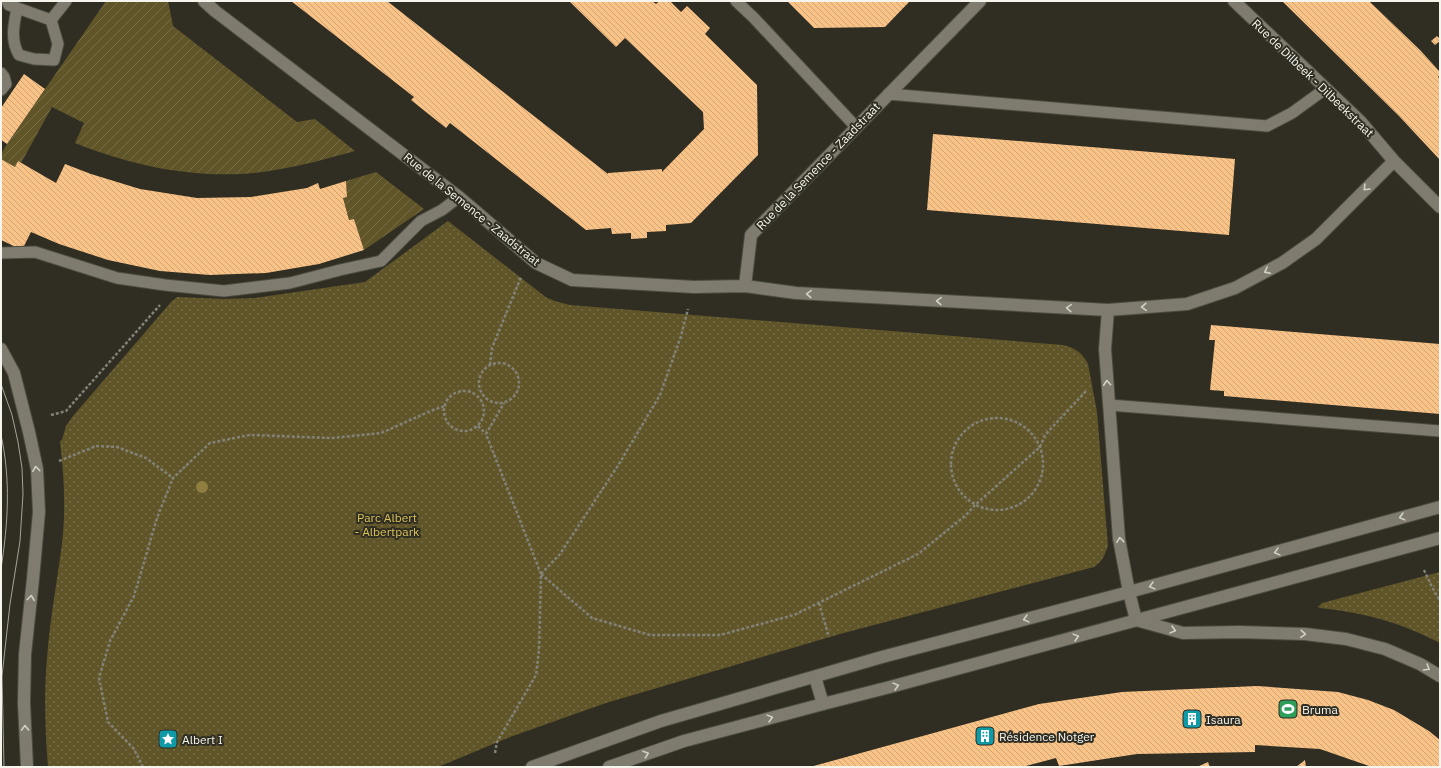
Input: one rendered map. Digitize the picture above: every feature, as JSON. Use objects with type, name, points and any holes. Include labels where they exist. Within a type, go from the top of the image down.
[{"type":"street","name":"Rue de la Semence - Zaadstraat","points":[[204,1],[459,198],[536,263],[572,280],[694,287],[745,286],[751,235],[980,1]]},
{"type":"street","name":"Rue de Dilbeek - Dilbeekstraat","points":[[1234,1],[1360,121],[1394,161],[1440,207]]},
{"type":"street","points":[[745,286],[796,293],[1108,310],[1187,304],[1235,288],[1282,264],[1316,238],[1394,161]]},
{"type":"street","points":[[1108,310],[1105,349],[1119,539],[1128,592],[1136,620]]},
{"type":"street","points":[[1,349],[14,373],[37,469],[39,512],[25,654],[24,703],[27,767]]},
{"type":"street","points":[[532,767],[661,721],[882,657],[1440,507]]},
{"type":"street","points":[[609,767],[684,741],[890,687],[1440,538]]},
{"type":"street","points":[[1136,620],[1183,633],[1239,632],[1305,634],[1346,639],[1385,649],[1420,664],[1440,676]]},
{"type":"street","points":[[815,677],[823,704]]},
{"type":"lane","points":[[7,1],[9,5],[51,20]]},
{"type":"lane","points":[[51,20],[66,1]]},
{"type":"lane","points":[[736,1],[754,18],[856,127]]},
{"type":"lane","points":[[17,8],[13,30],[15,48],[19,55],[34,59],[54,60],[58,44],[51,20]]},
{"type":"lane","points":[[1,73],[6,84],[1,90]]},
{"type":"lane","points":[[888,94],[1267,126],[1292,113],[1325,89]]},
{"type":"lane","points":[[1,253],[35,252],[117,278],[224,291],[290,283],[381,261],[421,220],[442,210],[459,198]]},
{"type":"lane","points":[[1109,405],[1440,431]]},
{"type":"path","points":[[490,365],[492,348],[522,276],[526,273]]},
{"type":"path","points":[[51,414],[66,411],[161,304]]},
{"type":"path","points":[[541,574],[560,554],[619,464],[660,395],[688,310]]},
{"type":"path","points":[[490,365],[483,371],[479,378],[479,387],[481,396],[484,407],[484,417],[478,426],[470,430],[461,431],[454,428],[448,422],[444,414],[445,406],[449,398],[456,392],[473,392],[481,396],[496,404],[504,403],[513,398],[518,389],[519,379],[514,370],[507,365],[498,363],[490,365]]},
{"type":"path","points":[[541,574],[592,618],[650,635],[720,635],[794,615],[918,554],[965,516],[975,505],[1040,447],[1045,435],[1092,384]]},
{"type":"path","points":[[486,434],[504,403]]},
{"type":"path","points":[[143,767],[134,749],[108,722],[99,678],[110,641],[134,596],[157,518],[173,478],[210,443],[250,435],[331,438],[381,433],[445,406]]},
{"type":"path","points":[[992,418],[1007,419],[1027,429],[1040,447],[1043,459],[1039,484],[1023,503],[1011,508],[986,510],[975,505],[963,496],[954,484],[950,470],[951,455],[956,441],[965,430],[978,422],[992,418]]},
{"type":"path","points":[[478,426],[486,434],[541,574],[539,650],[536,675],[497,742],[495,753]]},
{"type":"path","points":[[59,461],[96,446],[117,447],[146,458],[173,478]]},
{"type":"path","points":[[1424,570],[1440,601]]},
{"type":"path","points":[[819,603],[829,637]]},
{"type":"green space","points":[[106,1],[168,1],[173,26],[297,122],[315,119],[355,151],[315,162],[275,170],[250,173],[224,174],[173,170],[148,166],[99,152],[75,143],[84,123],[52,107],[21,163],[18,161],[15,167],[1,159],[1,154],[7,144]]},
{"type":"green space","points":[[376,172],[424,209],[364,250],[354,219],[349,220],[343,198],[347,197],[346,181]]},
{"type":"green space","name":"Parc Albert - Albertpark","points":[[448,221],[547,298],[570,305],[1063,345],[1075,349],[1083,356],[1088,364],[1097,412],[1108,546],[1104,555],[1099,563],[1094,567],[840,634],[606,703],[510,737],[438,767],[48,767],[45,685],[48,643],[62,544],[64,518],[60,441],[62,440],[66,426],[73,416],[177,297],[224,299],[255,298],[365,282]]},
{"type":"green space","points":[[1440,572],[1440,643],[1411,629],[1396,624],[1367,616],[1318,607],[1322,603]]},
{"type":"building","points":[[291,1],[387,1],[608,174],[662,169],[662,172],[704,129],[703,112],[625,38],[616,47],[569,1],[652,1],[656,4],[659,1],[670,1],[681,12],[687,6],[710,28],[705,34],[757,85],[758,155],[691,223],[666,225],[666,231],[647,232],[647,238],[631,239],[631,233],[612,234],[611,228],[586,230],[450,123],[446,128],[411,100],[414,97]]},
{"type":"building","points":[[787,1],[910,1],[885,27],[814,28]]},
{"type":"building","points":[[1282,1],[1369,1],[1420,50],[1440,72],[1438,77],[1440,79],[1440,160],[1399,116]]},
{"type":"building","points":[[1437,36],[1440,41],[1435,45],[1431,41]]},
{"type":"building","points":[[24,74],[45,89],[7,144],[1,140],[1,108]]},
{"type":"building","points":[[933,134],[1235,159],[1229,235],[927,210]]},
{"type":"building","points":[[1,159],[15,167],[18,161],[56,183],[65,164],[91,174],[140,189],[197,198],[251,197],[307,188],[318,183],[320,189],[346,181],[347,197],[343,198],[349,220],[354,219],[364,250],[319,264],[266,273],[210,275],[160,271],[108,260],[59,244],[31,232],[22,250],[1,240]]},
{"type":"building","points":[[1211,325],[1440,344],[1440,414],[1224,396],[1224,391],[1210,390],[1215,340],[1209,340]]},
{"type":"building","points":[[1257,686],[1338,692],[1368,700],[1394,710],[1429,731],[1440,740],[1440,767],[1372,767],[1320,749],[1255,745],[1255,752],[1137,754],[1059,766],[1056,758],[1022,767],[810,767],[1039,704],[1122,692]]},
{"type":"building","points":[[1305,760],[1306,767],[1296,767]]},
{"type":"building","points":[[1208,762],[1210,767],[1197,767]]},
{"type":"tram line","points":[[1,384],[12,415],[18,442],[22,468],[23,494],[20,541],[10,604],[2,676],[4,767]]},
{"type":"tram line","points":[[1,435],[7,485],[7,519],[1,569]]},
{"type":"place","name":"Bruma","points":[[1288,709]]},
{"type":"place","name":"Isaura","points":[[1192,719]]},
{"type":"place","name":"Résidence Notger","points":[[985,736]]},
{"type":"place","name":"Albert I","points":[[168,739]]}]
